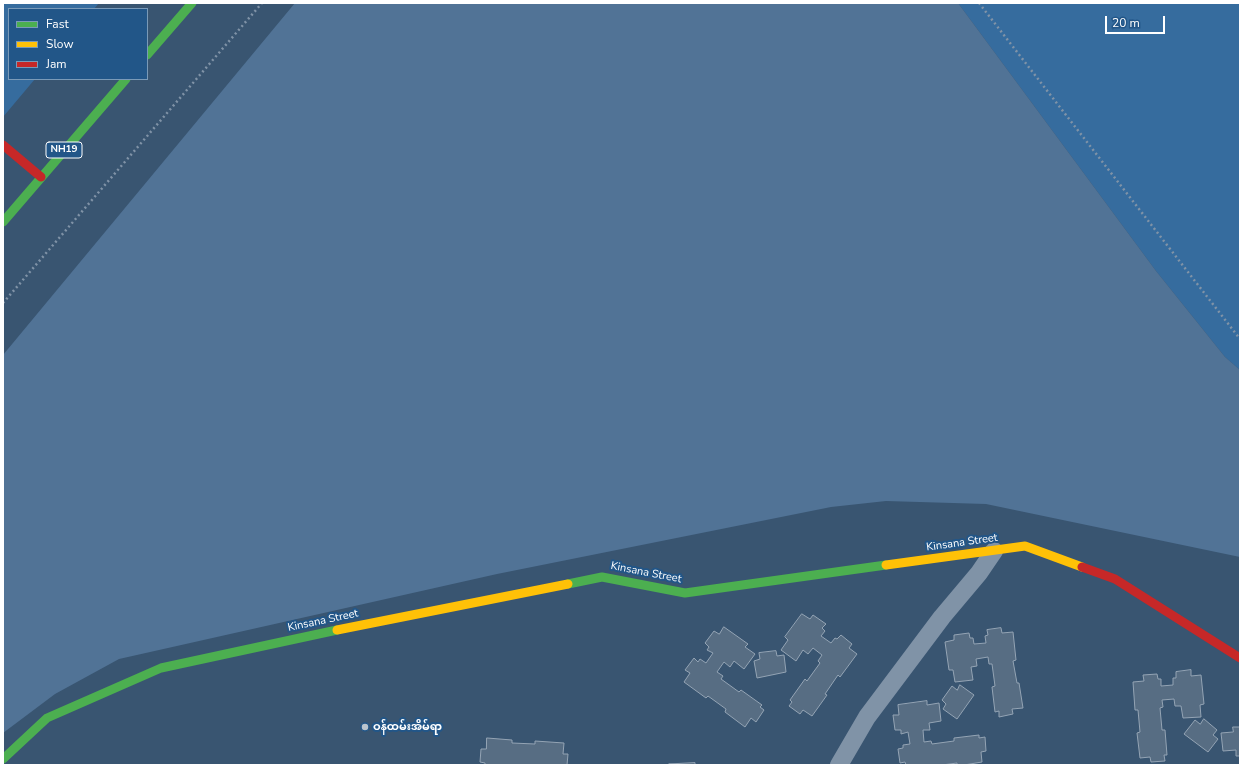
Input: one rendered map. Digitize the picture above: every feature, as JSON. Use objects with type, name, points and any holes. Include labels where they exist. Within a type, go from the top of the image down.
[{"type":"main road","points":[[148,54],[192,3]]},
{"type":"main road","name":"NH19","points":[[3,222],[125,80]]},
{"type":"main road","points":[[3,145],[41,177]]},
{"type":"main road","name":"Kinsana Street","points":[[3,759],[47,718],[161,668],[316,634],[602,577],[685,593],[1025,546],[1115,579],[1240,658]]},
{"type":"street","points":[[839,765],[867,717],[942,617],[979,573],[994,551]]},
{"type":"path","points":[[3,303],[262,3]]},
{"type":"path","points":[[979,3],[1240,339]]},
{"type":"shaded area","points":[[3,3],[99,3],[95,8],[8,8],[8,80],[34,80],[3,117]]},
{"type":"shaded area","points":[[295,3],[958,3],[1156,271],[1225,357],[1240,370],[1240,557],[986,504],[886,501],[831,507],[497,574],[119,659],[55,694],[3,733],[3,355]]},
{"type":"shaded area","points":[[958,3],[1240,3],[1240,370],[1225,357],[1156,271]]},
{"type":"building","points":[[802,614],[810,619],[813,615],[826,624],[822,628],[825,631],[821,636],[831,643],[835,638],[837,639],[841,635],[852,644],[849,648],[857,654],[840,677],[838,675],[825,694],[827,695],[812,716],[803,710],[800,714],[789,706],[792,702],[790,700],[805,679],[807,681],[820,663],[818,661],[822,655],[813,648],[808,654],[803,650],[796,661],[781,650],[788,640],[785,637]]},
{"type":"building","points":[[724,627],[748,644],[745,647],[755,654],[744,669],[734,661],[730,667],[724,662],[717,672],[723,676],[721,679],[739,692],[741,690],[762,705],[760,707],[764,710],[756,722],[751,718],[745,727],[725,712],[726,709],[708,696],[706,698],[684,682],[690,673],[685,670],[694,658],[698,662],[700,659],[706,663],[713,653],[707,650],[709,647],[705,643],[714,631],[719,634]]},
{"type":"building","points":[[1001,628],[1002,633],[1013,632],[1016,660],[1013,661],[1017,683],[1019,683],[1023,708],[1012,709],[1013,714],[999,717],[999,711],[995,712],[992,687],[995,686],[992,664],[989,664],[988,657],[976,659],[977,666],[971,667],[973,680],[955,682],[953,670],[949,670],[945,642],[954,640],[954,635],[969,633],[970,638],[973,638],[974,644],[986,643],[985,636],[988,635],[987,630]]},
{"type":"building","points":[[776,651],[777,656],[784,655],[786,672],[757,678],[754,661],[760,659],[759,653]]},
{"type":"building","points":[[1191,670],[1191,676],[1201,675],[1204,704],[1200,705],[1201,717],[1183,718],[1181,706],[1175,706],[1174,699],[1162,700],[1163,707],[1160,708],[1162,730],[1165,730],[1167,755],[1164,755],[1165,761],[1151,762],[1150,757],[1140,758],[1137,733],[1140,732],[1138,710],[1135,710],[1133,682],[1144,681],[1143,675],[1157,674],[1158,679],[1161,679],[1161,686],[1173,685],[1173,678],[1176,678],[1176,672]]},
{"type":"building","points":[[960,685],[974,695],[957,719],[943,709],[946,704],[942,700],[952,686],[957,690]]},
{"type":"building","points":[[927,701],[927,705],[939,703],[941,721],[929,723],[930,730],[923,730],[924,742],[931,741],[932,744],[954,741],[954,738],[979,735],[979,738],[985,737],[986,751],[981,752],[982,762],[964,765],[957,765],[957,763],[942,765],[906,765],[905,762],[900,763],[898,749],[903,748],[903,745],[910,744],[908,732],[901,734],[901,730],[895,730],[893,715],[899,715],[898,705]]},
{"type":"building","points":[[1204,719],[1217,730],[1213,735],[1218,739],[1208,752],[1184,734],[1195,720],[1200,724]]},
{"type":"building","points":[[1233,727],[1240,727],[1240,756],[1236,756],[1236,750],[1223,751],[1221,733],[1233,732]]},
{"type":"building","points":[[487,738],[512,740],[512,743],[535,744],[535,741],[564,743],[563,754],[568,754],[567,765],[485,765],[485,763],[480,762],[481,749],[486,749]]},
{"type":"building","points":[[695,763],[695,765],[669,764]]},
{"type":"traffic: fast","points":[[148,54],[192,3]]},
{"type":"traffic: fast","points":[[3,222],[125,80]]},
{"type":"traffic: fast","points":[[568,584],[602,577],[685,593],[886,565]]},
{"type":"traffic: fast","points":[[3,759],[47,718],[161,668],[337,630]]},
{"type":"traffic: slow","points":[[886,565],[1025,546],[1082,567]]},
{"type":"traffic: slow","points":[[337,630],[568,584]]},
{"type":"traffic: jam","points":[[3,145],[41,177]]},
{"type":"traffic: jam","points":[[1082,567],[1115,579],[1240,658]]},
{"type":"place","name":"ဝန်ထမ်းအိမ်ရာ","points":[[365,727]]}]
